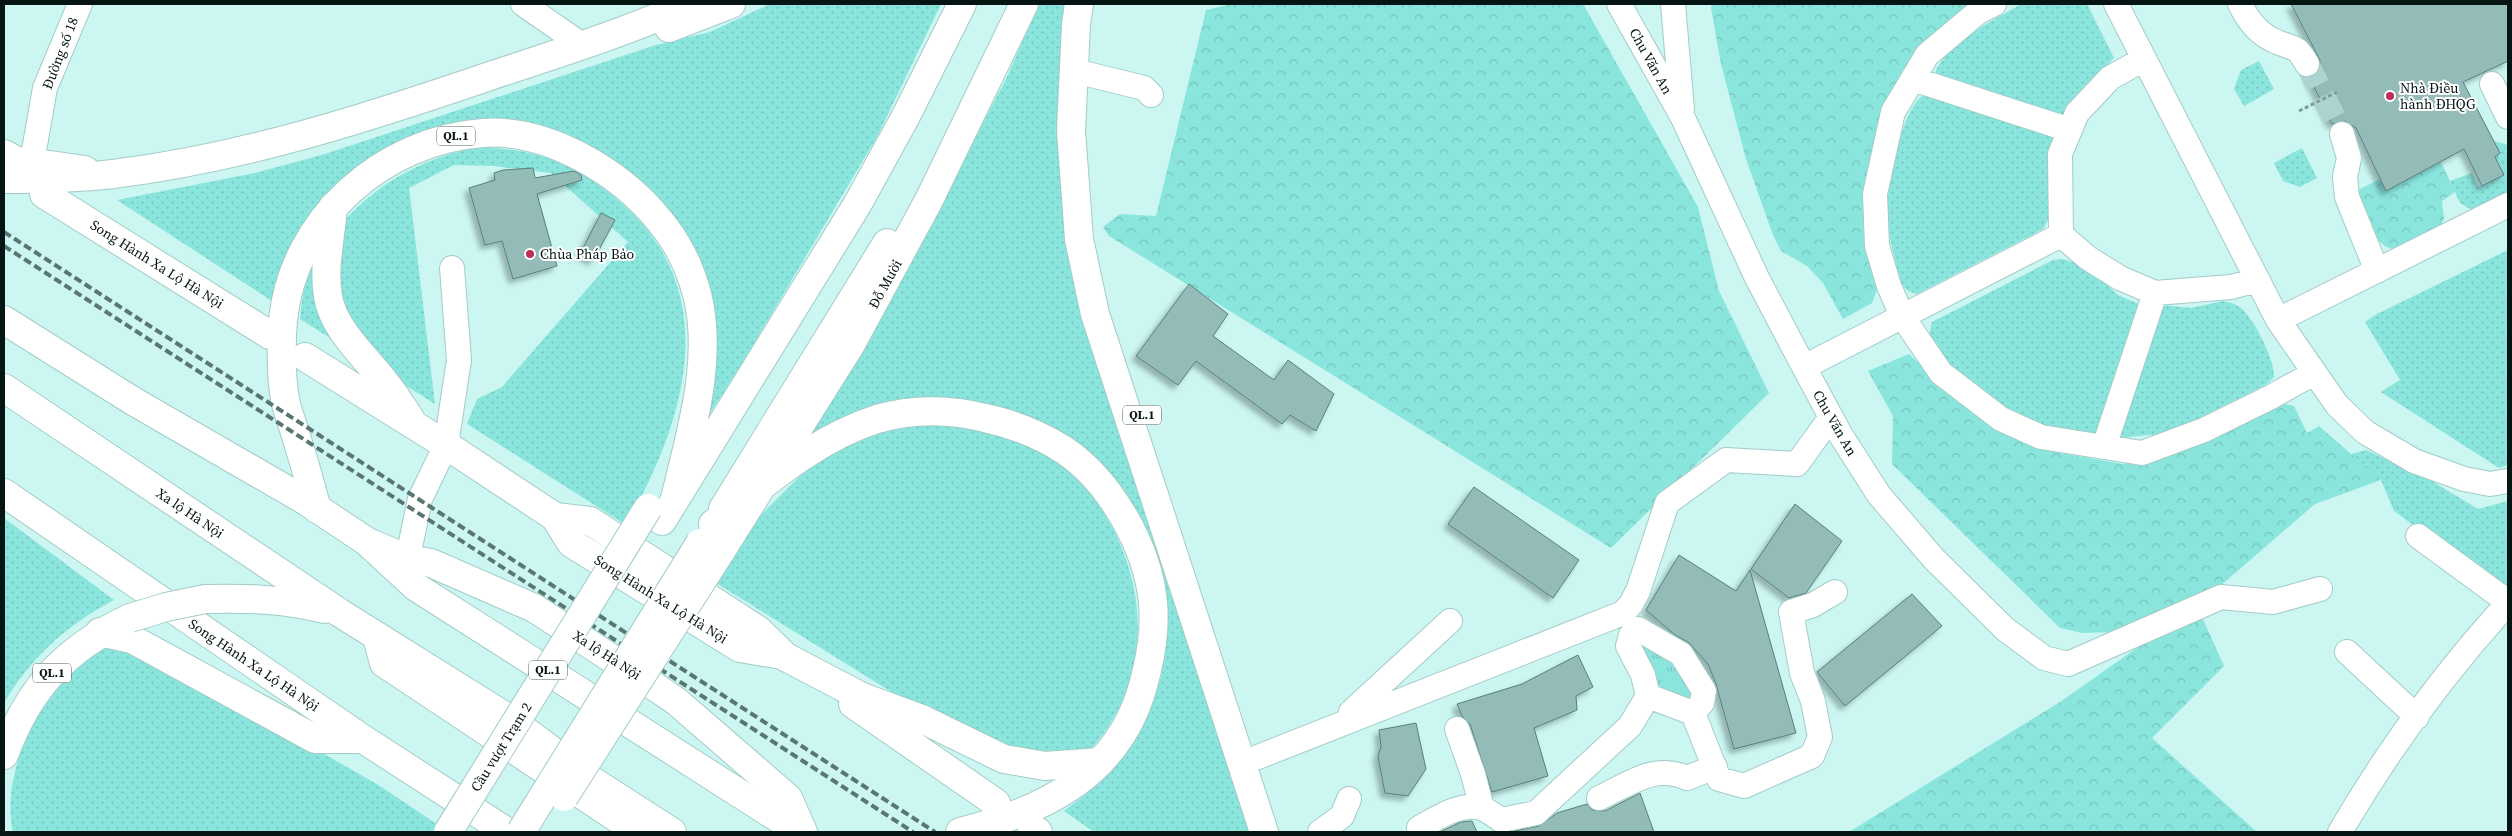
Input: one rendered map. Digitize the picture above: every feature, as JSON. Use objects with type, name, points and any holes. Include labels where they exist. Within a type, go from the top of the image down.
[{"type":"main road","points":[[54,186],[214,156],[318,132],[385,112],[582,45],[688,4]]},
{"type":"main road","points":[[4,180],[54,186],[77,191],[191,175],[256,162],[323,145],[540,74],[731,4]]},
{"type":"main road","name":"QL.1","points":[[662,509],[857,205],[906,116],[962,4]]},
{"type":"main road","name":"Đỗ Mười","points":[[711,539],[884,248],[954,120],[1011,4]]},
{"type":"main road","name":"Đỗ Mười","points":[[711,539],[760,487],[851,344],[930,200],[1024,4]]},
{"type":"main road","name":"QL.1","points":[[1079,4],[1076,24],[1071,131],[1079,239],[1095,314],[1261,823]]},
{"type":"main road","name":"QL.1","points":[[1092,4],[1086,74],[1086,182],[1090,238],[1107,306],[1130,383],[1220,653],[1265,776],[1261,823]]},
{"type":"main road","name":"QL.1","points":[[317,509],[285,399],[283,321],[290,284],[302,251],[319,223],[366,176],[397,157],[427,144],[456,136],[484,133],[512,134],[539,140],[588,162],[614,178],[637,196],[660,220],[680,252],[697,294],[702,319],[702,348],[699,386],[688,443],[662,509]]},
{"type":"main road","points":[[4,154],[15,160],[114,174]]},
{"type":"main road","name":"Song Hành Xa Lộ Hà Nội","points":[[54,186],[270,335]]},
{"type":"main road","points":[[333,207],[327,270],[328,297],[335,316],[347,336],[388,385],[418,429]]},
{"type":"main road","name":"Xa lộ Hà Nội","points":[[4,320],[133,402],[317,509],[406,567],[416,587],[516,653],[801,832]]},
{"type":"main road","name":"Song Hành Xa Lộ Hà Nội","points":[[305,357],[446,445],[555,517],[571,543],[740,648],[782,655],[996,803]]},
{"type":"main road","name":"Xa lộ Hà Nội","points":[[4,388],[340,613],[510,720],[591,780],[672,832]]},
{"type":"main road","points":[[760,487],[798,458],[826,440],[877,419],[906,413],[949,412],[998,421],[1023,428],[1065,451],[1086,468],[1115,502],[1130,528],[1140,553],[1153,602],[1152,649],[1136,710],[1120,737],[1100,762],[1076,782],[1046,801],[1003,820],[960,832]]},
{"type":"main road","name":"Song Hành Xa Lộ Hà Nội","points":[[4,493],[363,739],[507,832]]},
{"type":"main road","name":"Cầu vượt Trạm 2","points":[[448,832],[662,509]]},
{"type":"main road","name":"Cầu vượt Trạm 2","points":[[470,832],[662,509]]},
{"type":"main road","points":[[520,832],[711,539]]},
{"type":"main road","points":[[542,832],[711,539]]},
{"type":"main road","name":"Xa lộ Hà Nội","points":[[406,567],[431,564],[534,608],[676,701],[788,798],[801,832]]},
{"type":"main road","name":"QL.1","points":[[4,755],[16,724],[35,691],[67,658],[100,632],[130,618],[166,607],[205,599],[251,598],[295,602],[340,613]]},
{"type":"main road","points":[[100,632],[132,639],[315,739],[363,739]]},
{"type":"main road","points":[[377,637],[384,663],[638,832]]},
{"type":"main road","points":[[782,655],[862,697],[924,720],[1004,759],[1045,766],[1100,762]]},
{"type":"street","name":"Đường số 18","points":[[32,162],[45,88],[80,4]]},
{"type":"street","points":[[523,4],[582,45]]},
{"type":"street","name":"Chu Văn An","points":[[1619,4],[1683,118],[1757,278],[1831,418],[1879,495],[1934,559],[2005,629],[2044,658],[2068,664],[2221,598],[2273,602],[2320,589]]},
{"type":"street","name":"Chu Văn An","points":[[1673,4],[1683,118]]},
{"type":"street","points":[[1994,4],[1978,12],[1927,55],[1893,112],[1875,194],[1878,246],[1889,286],[1902,316],[1941,373],[2001,420],[2040,437],[2142,453],[2204,430],[2271,398],[2314,373]]},
{"type":"street","points":[[2116,4],[2278,320],[2337,405],[2365,432],[2414,461],[2464,479],[2490,484],[2508,481]]},
{"type":"street","points":[[2240,4],[2250,24],[2277,42],[2294,47],[2307,64]]},
{"type":"street","points":[[2144,59],[2110,78],[2078,113],[2060,154],[2061,235],[2088,258],[2120,278],[2155,293],[2231,287],[2258,280]]},
{"type":"street","points":[[1086,74],[1144,88],[1151,94]]},
{"type":"street","points":[[1913,79],[2070,130]]},
{"type":"street","points":[[2492,84],[2508,116]]},
{"type":"street","points":[[2342,134],[2349,158],[2345,177],[2348,197],[2377,271]]},
{"type":"street","points":[[2278,320],[2508,205]]},
{"type":"street","points":[[1804,367],[2061,235]]},
{"type":"street","points":[[406,567],[420,499],[446,445],[459,360],[452,268]]},
{"type":"street","points":[[2104,447],[2155,293]]},
{"type":"street","points":[[1258,757],[1339,723],[1623,613],[1631,604],[1642,579],[1667,503],[1726,460],[1797,464],[1831,418]]},
{"type":"street","points":[[2340,832],[2367,786],[2463,652],[2508,603],[2418,536]]},
{"type":"street","points":[[1648,696],[1693,713],[1719,780],[1744,786],[1812,756],[1820,737],[1813,702],[1802,673],[1788,606],[1813,605],[1835,592]]},
{"type":"street","points":[[1339,723],[1450,621]]},
{"type":"street","points":[[1601,623],[1631,634]]},
{"type":"street","points":[[1419,828],[1448,813],[1477,808],[1501,820],[1536,813],[1630,726],[1648,696],[1643,675],[1628,646],[1631,634],[1638,629],[1681,654],[1704,691],[1702,703],[1693,713]]},
{"type":"street","points":[[2347,652],[2417,717]]},
{"type":"street","points":[[1457,729],[1474,774],[1477,808],[1486,832]]},
{"type":"street","points":[[1599,798],[1659,771],[1675,772],[1687,778],[1715,767]]},
{"type":"street","points":[[1320,832],[1342,816],[1348,798]]},
{"type":"path","points":[[2299,111],[2337,92]]},
{"type":"green space","points":[[770,4],[941,4],[877,137],[740,367],[701,427],[711,374],[663,209],[501,122],[335,187],[312,211],[295,237],[280,270],[272,301],[117,200],[255,173],[325,154],[656,45],[710,32]]},
{"type":"green space","points":[[1039,4],[1069,4],[1108,397],[1252,832],[1094,832],[1064,811],[1100,783],[1117,763],[1140,729],[1149,711],[1162,674],[1165,646],[1161,593],[1055,430],[1024,415],[990,406],[861,411],[803,437],[912,259],[1007,77]]},
{"type":"green space","points":[[1232,4],[1583,4],[1698,207],[1719,291],[1769,393],[1611,548],[1109,236],[1103,227],[1120,214],[1156,216],[1206,10]]},
{"type":"green space","points":[[1712,4],[1978,4],[1877,137],[1880,282],[1872,303],[1843,319],[1823,283],[1807,266],[1781,251],[1773,235],[1746,159],[1721,64],[1711,8]]},
{"type":"green space","points":[[2021,4],[2087,4],[2114,58],[2075,98],[2062,117],[1934,75],[1940,63],[1960,42]]},
{"type":"green space","points":[[2259,61],[2274,89],[2244,106],[2234,89],[2241,70]]},
{"type":"green space","points":[[1924,95],[2057,137],[2048,163],[2050,207],[2047,222],[2043,229],[1917,294],[1906,289],[1900,280],[1890,236],[1887,204],[1892,169],[1902,131],[1916,102]]},
{"type":"green space","points":[[2494,141],[2508,145],[2508,194],[2472,210],[2460,203],[2450,181],[2472,173],[2478,187],[2503,175],[2495,157],[2500,153]]},
{"type":"green space","points":[[477,147],[516,150],[533,154],[565,165],[581,173],[613,196],[649,232],[671,270],[683,311],[685,354],[679,397],[666,441],[648,484],[626,525],[467,424],[477,399],[502,387],[628,242],[551,173],[493,166],[454,165],[409,188],[435,404],[300,319],[305,286],[312,263],[342,223],[358,207],[375,192],[412,169],[433,160]]},
{"type":"green space","points":[[2302,148],[2317,178],[2300,187],[2283,181],[2274,163]]},
{"type":"green space","points":[[2441,162],[2455,192],[2442,201],[2444,219],[2440,227],[2400,251],[2386,247],[2379,241],[2358,190],[2380,179],[2386,191]]},
{"type":"green space","points":[[2508,250],[2508,465],[2499,468],[2381,392],[2400,380],[2365,322],[2377,314]]},
{"type":"green space","points":[[2062,259],[2086,266],[2118,295],[2143,306],[2096,438],[2036,425],[2009,411],[1959,375],[1935,349],[1930,337],[1932,322],[2053,260]]},
{"type":"green space","points":[[2223,301],[2239,307],[2254,324],[2268,352],[2274,377],[2267,384],[2175,430],[2162,434],[2118,438],[2160,305],[2191,308]]},
{"type":"green space","points":[[1909,354],[1973,414],[1995,426],[2054,452],[2123,464],[2155,457],[2280,403],[2294,406],[2307,433],[2319,426],[2381,480],[2315,504],[2197,606],[2224,666],[2152,738],[2257,832],[1849,832],[2060,702],[2195,607],[2113,632],[2083,633],[2060,628],[1892,464],[1893,416],[1868,371]]},
{"type":"green space","points":[[921,424],[978,428],[1006,434],[1032,446],[1080,482],[1093,497],[1112,527],[1126,559],[1135,592],[1138,625],[1135,658],[1127,690],[1112,721],[1091,749],[1018,754],[927,714],[713,581],[753,523],[807,469],[832,451],[862,438]]},
{"type":"green space","points":[[2366,450],[2430,480],[2478,509],[2508,501],[2508,601],[2474,570],[2394,511],[2381,480],[2351,454]]},
{"type":"green space","points":[[4,518],[114,600],[81,620],[51,644],[26,671],[4,703]]},
{"type":"green space","points":[[1633,638],[1678,656],[1699,701],[1651,694]]},
{"type":"green space","points":[[113,641],[133,644],[380,786],[438,825],[434,832],[13,832],[10,810],[12,786],[17,763],[37,717],[50,697],[81,663]]},
{"type":"building","name":"Nhà Điều hành ĐHQG","points":[[2291,4],[2508,4],[2508,61],[2463,82],[2500,153],[2495,157],[2504,175],[2482,186],[2464,149],[2386,191],[2356,128],[2345,121],[2332,124],[2309,77],[2319,71],[2320,60]]},
{"type":"building","points":[[533,168],[535,178],[574,171],[581,175],[582,180],[537,194],[557,266],[513,279],[502,241],[485,245],[469,188],[495,180],[494,173],[503,170]]},
{"type":"building","points":[[601,213],[615,220],[593,261],[580,254]]},
{"type":"building","points":[[1189,284],[1228,314],[1213,336],[1274,380],[1288,360],[1334,394],[1316,431],[1290,415],[1282,424],[1196,361],[1178,385],[1136,356]]},
{"type":"building","points":[[1474,487],[1579,560],[1553,598],[1448,524]]},
{"type":"building","points":[[1795,504],[1842,541],[1806,593],[1789,598],[1751,569]]},
{"type":"building","points":[[1679,555],[1736,591],[1750,570],[1796,733],[1734,749],[1716,684],[1708,664],[1688,642],[1675,635],[1646,610]]},
{"type":"building","points":[[1912,594],[1942,626],[1845,706],[1817,672]]},
{"type":"building","points":[[1578,655],[1593,687],[1576,696],[1577,710],[1534,728],[1548,776],[1492,792],[1470,724],[1462,716],[1457,704],[1522,684]]},
{"type":"building","points":[[1416,723],[1426,769],[1408,796],[1385,793],[1378,757],[1381,746],[1379,730]]},
{"type":"building","points":[[1640,793],[1654,832],[1510,832],[1539,826],[1557,813],[1587,804],[1592,810],[1605,811]]},
{"type":"building","points":[[1472,821],[1477,832],[1440,832],[1461,822]]},
{"type":"tunnel","points":[[2307,64],[2342,134]]},
{"type":"railway","points":[[4,232],[935,832]]},
{"type":"railway","points":[[4,246],[913,832]]},
{"type":"place","name":"Nhà Điều hành ĐHQG","points":[[2390,96]]},
{"type":"place","name":"Chùa Pháp Bảo","points":[[530,254]]}]
